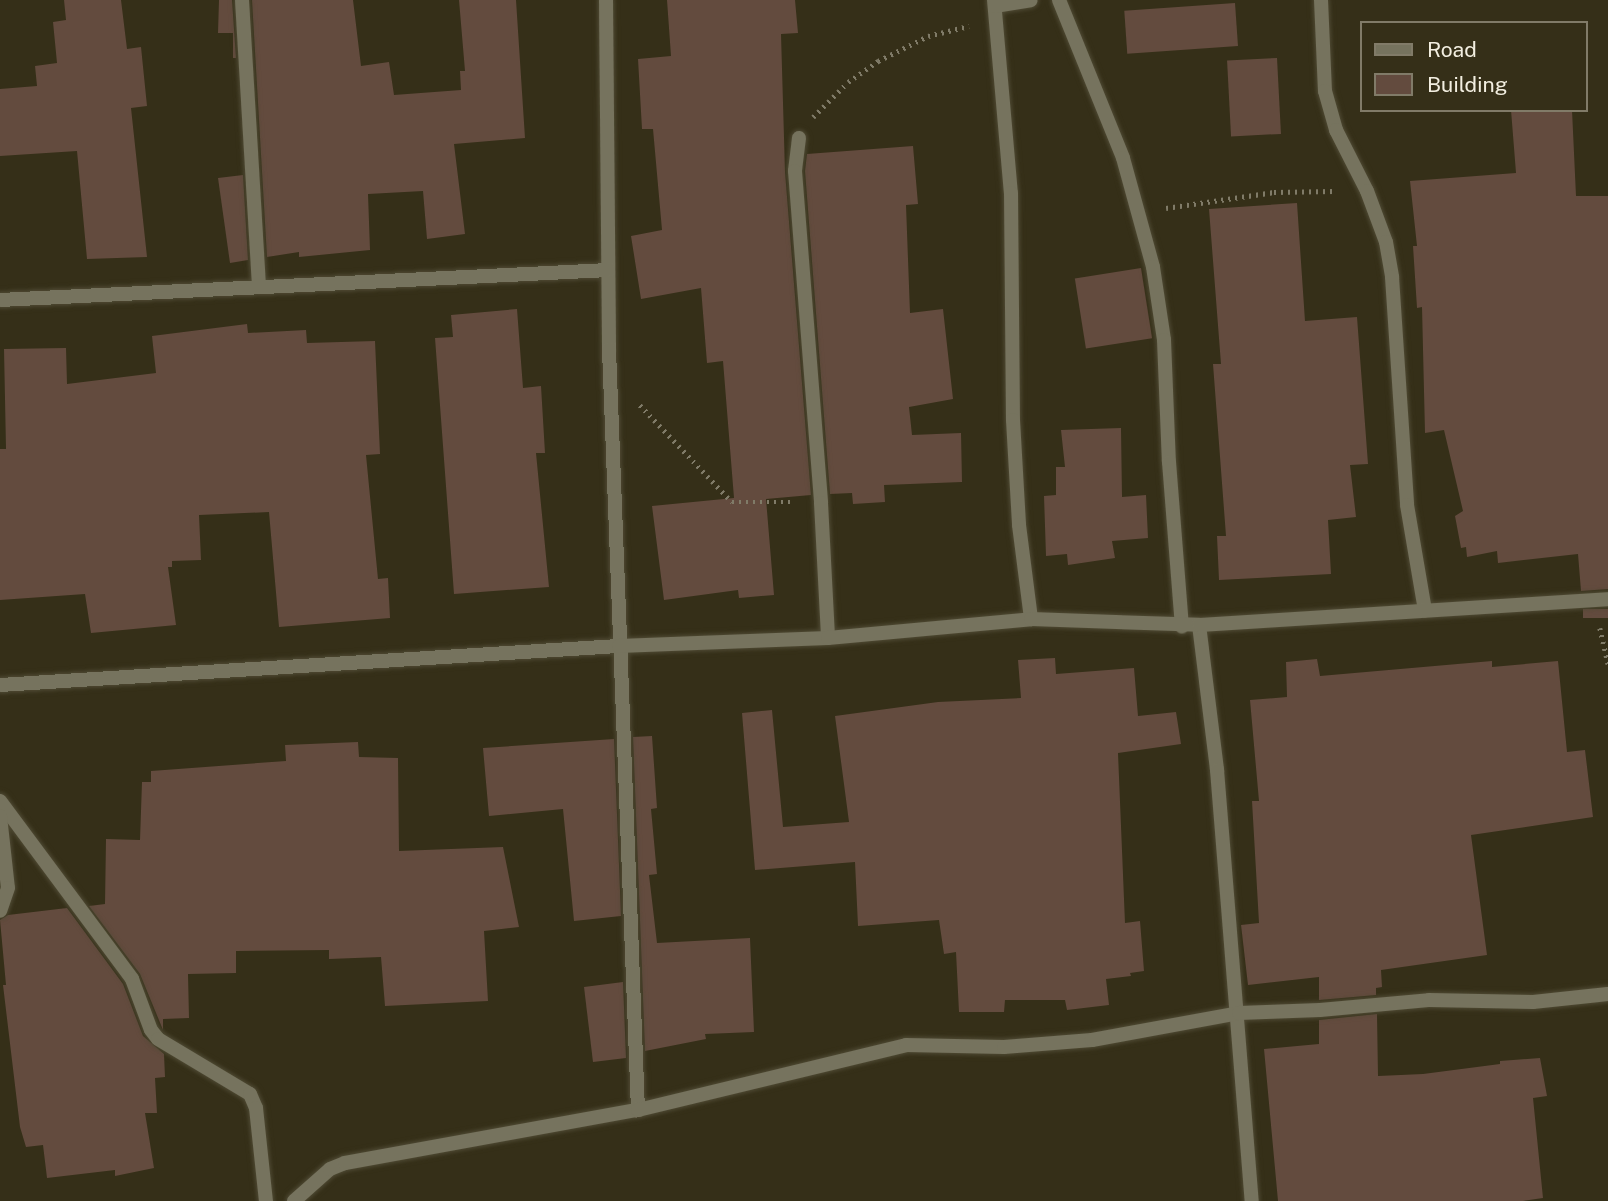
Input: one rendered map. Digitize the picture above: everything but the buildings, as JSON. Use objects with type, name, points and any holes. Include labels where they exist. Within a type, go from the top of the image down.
[{"type":"street","points":[[242,0],[259,286]]},
{"type":"street","points":[[606,0],[608,270],[619,646],[638,1110]]},
{"type":"street","points":[[1031,0],[995,8],[1011,193],[1013,420],[1019,525],[1031,618]]},
{"type":"street","points":[[1059,0],[1123,158],[1153,267],[1164,340],[1169,462],[1182,626]]},
{"type":"street","points":[[1321,0],[1325,91],[1336,130],[1367,191],[1386,242],[1392,278],[1407,505],[1425,610]]},
{"type":"street","points":[[799,138],[795,171],[821,503],[828,638]]},
{"type":"street","points":[[0,300],[608,270]]},
{"type":"street","points":[[0,685],[619,646],[828,638],[1031,618],[1182,626],[1608,599]]},
{"type":"street","points":[[1199,625],[1217,770],[1252,1201]]},
{"type":"street","points":[[0,801],[132,979],[151,1030],[158,1038],[250,1094],[257,1108],[266,1201]]},
{"type":"street","points":[[0,816],[8,888],[0,911]]},
{"type":"street","points":[[295,1201],[330,1169],[345,1163],[638,1110],[906,1045],[1004,1047],[1092,1040],[1238,1013],[1320,1010],[1429,1000],[1533,1002],[1608,994]]},
{"type":"path","points":[[799,138],[812,119],[848,82],[878,61],[928,36],[995,8]]},
{"type":"path","points":[[1137,211],[1274,192],[1367,191]]},
{"type":"path","points":[[633,397],[732,502],[821,503]]}]
